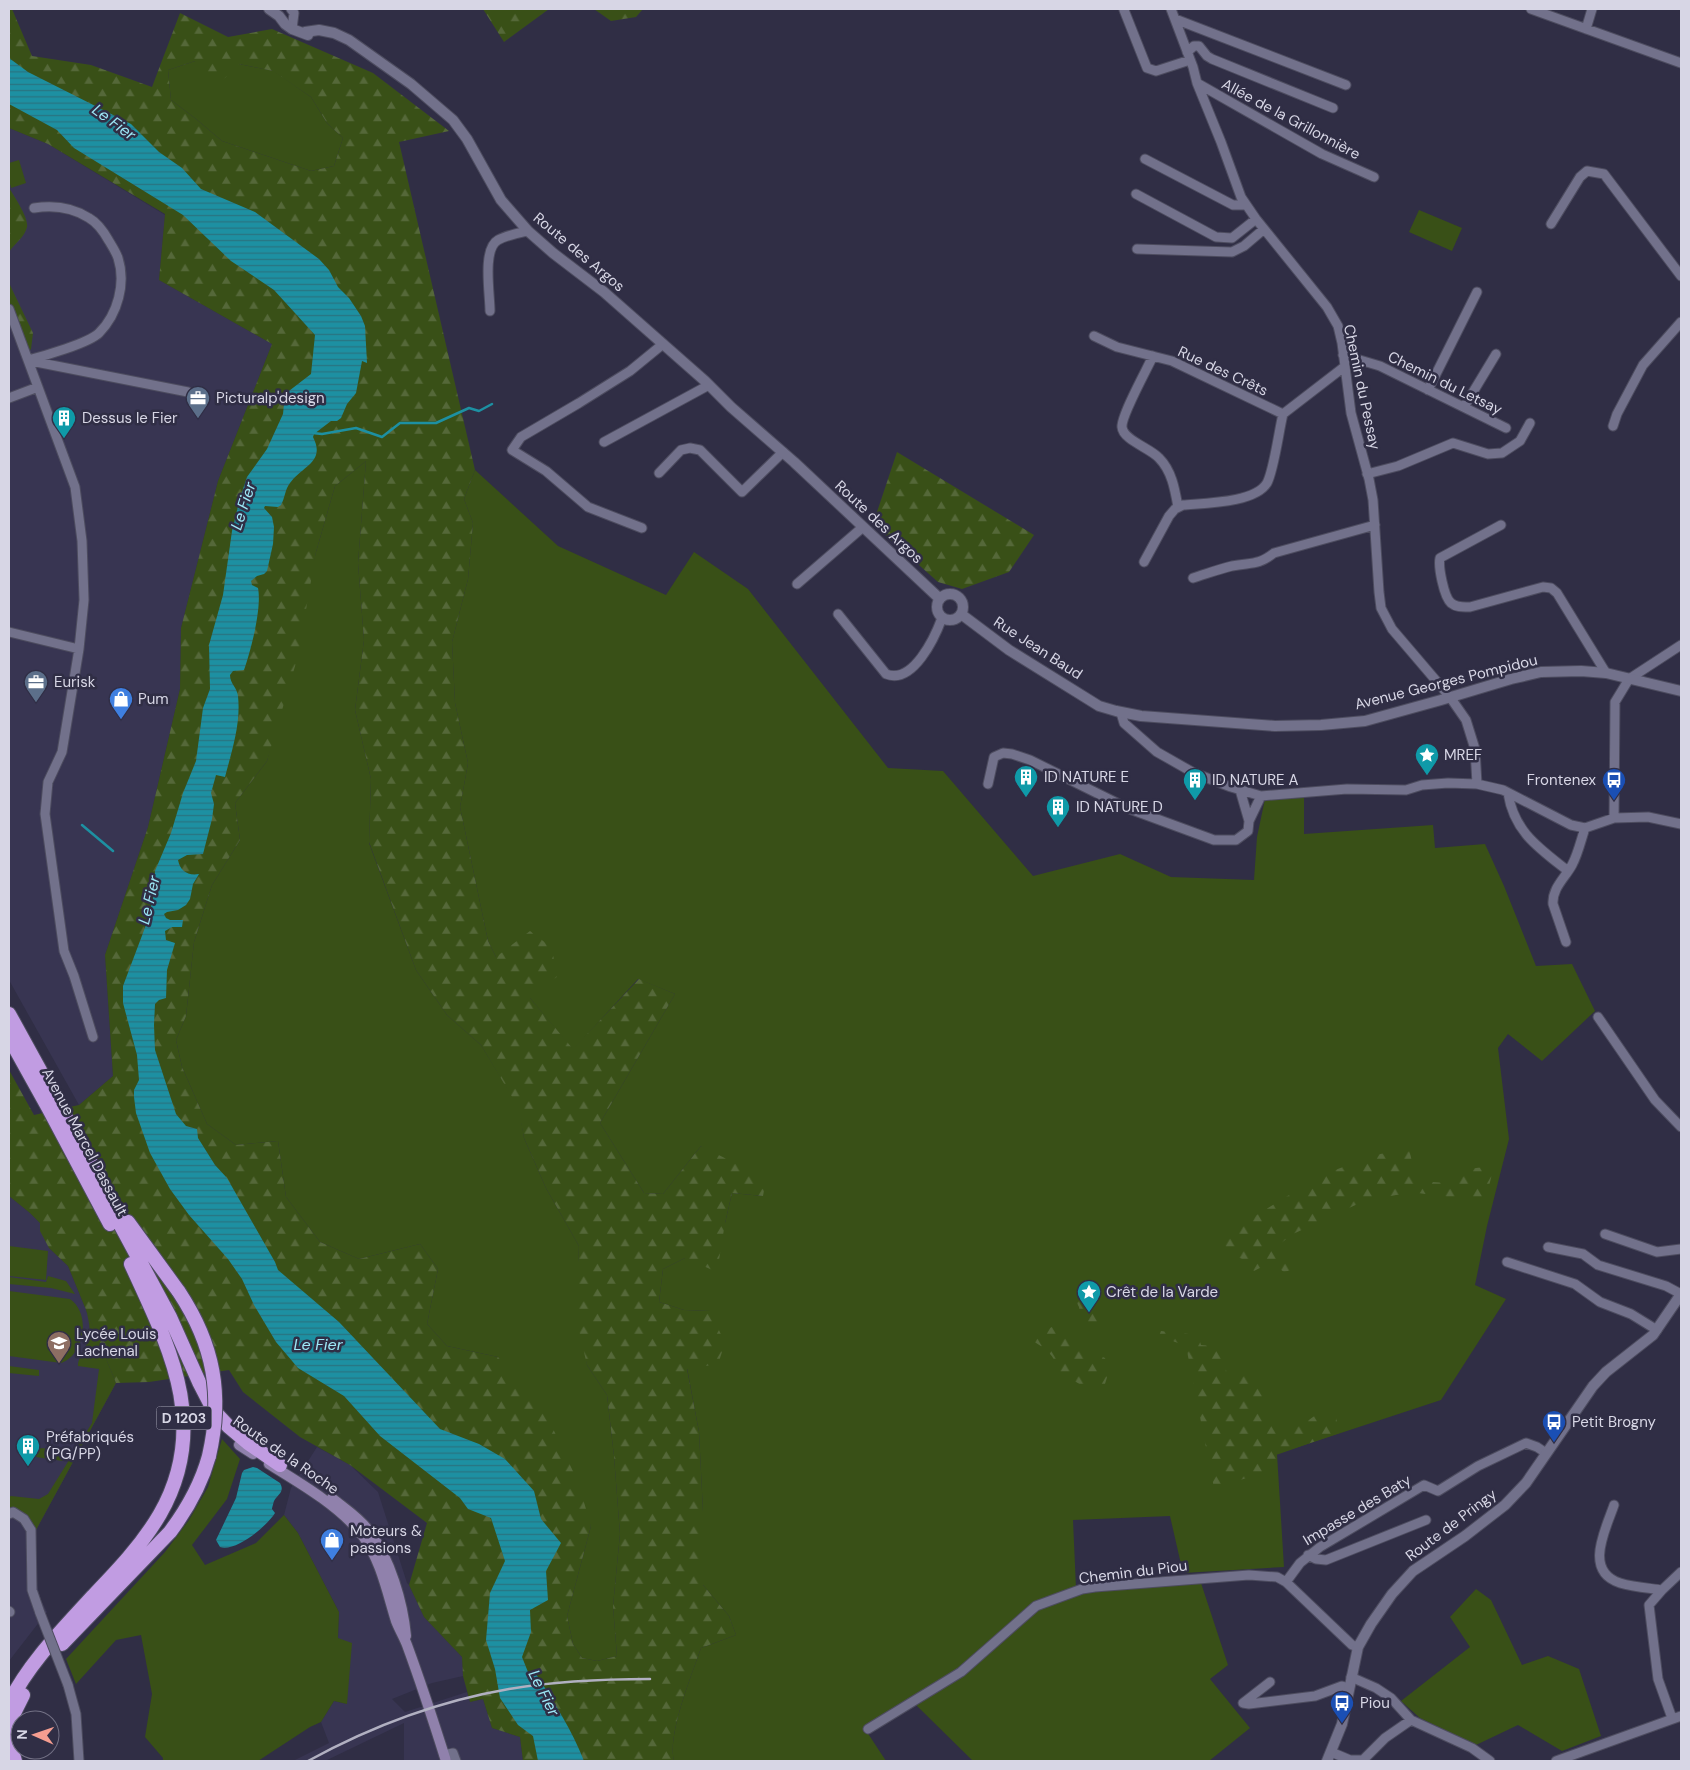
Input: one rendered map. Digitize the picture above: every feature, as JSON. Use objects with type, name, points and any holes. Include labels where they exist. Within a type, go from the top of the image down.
[{"type":"highway","name":"Avenue Marcel Dassault","points":[[9,1014],[91,1163]]},
{"type":"highway","name":"Avenue Marcel Dassault","points":[[9,1037],[49,1108],[131,1264]]},
{"type":"highway","name":"D 1203","points":[[13,1710],[42,1666],[174,1526],[196,1493],[209,1456],[213,1437],[216,1408],[213,1371],[200,1329],[179,1292],[133,1230],[91,1163]]},
{"type":"highway","name":"Route de la Roche","points":[[91,1163],[113,1211],[170,1317],[214,1411],[228,1427],[248,1444],[280,1465]]},
{"type":"highway","name":"D 1203","points":[[12,1710],[35,1662],[126,1560],[159,1516],[170,1495],[181,1461],[184,1412],[180,1388],[164,1337],[131,1264]]},
{"type":"highway","name":"Route de la Roche","points":[[131,1264],[169,1329],[199,1398],[214,1421],[239,1445]]},
{"type":"main road","name":"Route de la Roche","points":[[239,1445],[299,1482],[333,1508],[362,1535],[382,1573],[397,1622],[407,1644],[445,1758]]},
{"type":"main road","name":"Route de la Roche","points":[[280,1465],[329,1496],[369,1530],[380,1546],[402,1606],[407,1644]]},
{"type":"street","points":[[270,9],[273,17],[279,24],[288,26],[294,13],[291,9]]},
{"type":"street","name":"Chemin du Pessay","points":[[1171,9],[1241,197],[1256,219],[1327,307],[1338,326],[1351,413],[1373,500],[1381,608],[1392,629],[1461,711],[1471,733],[1475,749],[1477,784]]},
{"type":"street","points":[[1531,9],[1681,63]]},
{"type":"street","points":[[1586,29],[1592,9]]},
{"type":"street","points":[[1124,10],[1147,68],[1156,72],[1189,56],[1194,46],[1199,46],[1212,59],[1333,108]]},
{"type":"street","points":[[1175,19],[1346,85]]},
{"type":"street","name":"Route des Argos","points":[[288,26],[305,32],[306,35],[334,33],[349,40],[411,84],[453,120],[467,139],[502,200],[528,231],[553,253],[604,292],[709,385],[940,599]]},
{"type":"street","name":"Allée de la Grillonnière","points":[[1197,83],[1322,154],[1374,177]]},
{"type":"street","points":[[1144,159],[1233,205],[1246,205]]},
{"type":"street","points":[[1551,224],[1580,178],[1587,171],[1604,174],[1681,276]]},
{"type":"street","points":[[1136,194],[1216,237],[1232,238],[1256,219]]},
{"type":"street","points":[[28,360],[66,348],[98,334],[112,316],[120,292],[118,257],[103,231],[90,218],[65,207],[34,208]]},
{"type":"street","points":[[1137,249],[1232,252],[1244,246],[1264,229]]},
{"type":"street","points":[[490,310],[488,259],[493,245],[498,240],[528,231]]},
{"type":"street","points":[[1428,390],[1477,292]]},
{"type":"street","points":[[9,309],[75,487],[82,541],[84,600],[80,649],[62,752],[48,782],[46,814],[64,951],[93,1037]]},
{"type":"street","points":[[1613,426],[1617,414],[1643,365],[1681,322]]},
{"type":"street","name":"Rue des Crêts","points":[[1094,336],[1117,347],[1172,361],[1283,414]]},
{"type":"street","points":[[601,397],[666,347]]},
{"type":"street","points":[[642,528],[588,507],[546,471],[512,450],[521,437],[580,404],[666,347]]},
{"type":"street","points":[[1464,407],[1496,354]]},
{"type":"street","name":"Chemin du Letsay","points":[[1343,355],[1380,366],[1506,428]]},
{"type":"street","points":[[1153,356],[1124,417],[1122,429],[1126,436],[1150,450],[1164,464],[1172,480],[1178,507]]},
{"type":"street","points":[[28,360],[188,392]]},
{"type":"street","points":[[1144,562],[1169,516],[1178,507],[1244,498],[1259,491],[1266,484],[1269,477],[1283,414],[1344,367]]},
{"type":"street","points":[[604,442],[709,385]]},
{"type":"street","points":[[9,398],[38,386]]},
{"type":"street","points":[[1367,474],[1398,466],[1454,444],[1488,454],[1502,453],[1520,441],[1530,423]]},
{"type":"street","points":[[659,473],[681,450],[690,448],[700,450],[742,492],[783,452]]},
{"type":"street","points":[[1193,578],[1233,566],[1262,562],[1274,553],[1375,525]]},
{"type":"street","points":[[1501,525],[1440,558],[1438,564],[1447,598],[1453,605],[1461,608],[1543,587],[1551,588],[1557,593],[1606,673]]},
{"type":"street","points":[[796,584],[863,527]]},
{"type":"street","points":[[950,594],[958,597],[963,605],[961,614],[956,619],[942,618],[937,610],[940,599],[950,594]]},
{"type":"street","points":[[838,614],[886,674],[897,676],[914,667],[934,638],[942,618]]},
{"type":"street","name":"Rue Jean Baud","points":[[961,614],[1009,650],[1099,706]]},
{"type":"street","points":[[9,632],[80,649]]},
{"type":"street","points":[[1614,818],[1615,702],[1629,679],[1681,644]]},
{"type":"street","name":"Avenue Georges Pompidou","points":[[1099,706],[1121,713],[1141,716],[1275,726],[1321,725],[1365,721],[1541,672],[1581,671],[1606,673],[1681,691]]},
{"type":"street","points":[[1121,713],[1124,724],[1157,752],[1194,773],[1261,796],[1346,789],[1406,790],[1422,785],[1448,783],[1477,784],[1508,792],[1571,824],[1585,828],[1614,818],[1648,816],[1681,824]]},
{"type":"street","points":[[988,784],[994,757],[1002,753],[1012,754],[1030,760],[1127,808],[1214,840],[1236,840],[1248,832],[1250,821],[1261,796]]},
{"type":"street","points":[[1240,790],[1250,821]]},
{"type":"street","points":[[1508,792],[1513,812],[1520,828],[1535,845],[1568,871]]},
{"type":"street","points":[[1566,942],[1552,898],[1578,850],[1585,828]]},
{"type":"street","points":[[1598,1018],[1656,1100],[1681,1127]]},
{"type":"street","points":[[1605,1234],[1658,1252],[1681,1249]]},
{"type":"street","points":[[1548,1247],[1583,1254],[1598,1264],[1666,1286],[1681,1294]]},
{"type":"street","points":[[1507,1262],[1575,1284],[1600,1302],[1631,1314],[1657,1330]]},
{"type":"street","name":"Route de Pringy","points":[[1329,1757],[1342,1724],[1358,1647],[1371,1624],[1403,1581],[1413,1571],[1465,1536],[1505,1505],[1526,1483],[1593,1386],[1606,1372],[1647,1341],[1657,1330],[1681,1294]]},
{"type":"street","name":"Impasse des Baty","points":[[1286,1582],[1308,1555],[1424,1485],[1438,1490],[1478,1466],[1526,1443],[1546,1453]]},
{"type":"street","points":[[1614,1505],[1599,1547],[1599,1562],[1607,1575],[1619,1583],[1662,1590]]},
{"type":"street","points":[[9,1514],[13,1512],[24,1519],[31,1530],[32,1590],[68,1685],[76,1714],[79,1761]]},
{"type":"street","points":[[1308,1555],[1316,1559],[1326,1560],[1426,1520]]},
{"type":"street","points":[[1556,1761],[1677,1717],[1656,1670],[1650,1605],[1662,1590],[1681,1572]]},
{"type":"street","name":"Chemin du Piou","points":[[868,1729],[961,1672],[1036,1606],[1064,1595],[1095,1587],[1262,1575],[1276,1578],[1286,1582],[1352,1645],[1358,1647]]},
{"type":"street","points":[[1351,1677],[1376,1688],[1391,1698],[1411,1720],[1472,1748],[1490,1761]]},
{"type":"street","points":[[1270,1682],[1243,1703],[1249,1704],[1315,1696],[1342,1686],[1349,1688]]},
{"type":"street","points":[[1329,1757],[1363,1760],[1385,1738],[1411,1720]]},
{"type":"street","name":"Route de la Roche","points":[[445,1758],[453,1753],[456,1761]]},
{"type":"shaded area","points":[[9,128],[48,144],[165,215],[159,280],[272,344],[218,481],[181,628],[180,689],[148,827],[105,955],[113,1076],[79,1105],[9,980]]},
{"type":"shaded area","name":"Lycée Louis Lachenal","points":[[9,1196],[40,1223],[49,1248],[68,1266],[116,1383],[36,1530],[34,1574],[41,1600],[47,1612],[9,1661]]},
{"type":"shaded area","points":[[317,1447],[350,1465],[378,1492],[407,1583],[424,1617],[462,1657],[463,1676],[432,1683],[392,1699],[405,1712],[467,1692],[470,1702],[483,1699],[492,1728],[520,1737],[523,1761],[404,1761],[404,1723],[325,1761],[293,1761],[329,1743],[321,1722],[334,1701],[347,1704],[338,1638],[339,1612],[298,1533],[284,1515],[291,1488]]},
{"type":"green space","points":[[9,9],[12,9],[32,56],[91,65],[152,87],[180,13],[228,37],[272,29],[373,73],[449,131],[399,142],[475,470],[464,499],[473,523],[468,579],[452,642],[455,703],[468,763],[460,807],[488,941],[496,957],[530,931],[551,947],[558,976],[530,998],[573,1049],[639,979],[675,994],[600,1123],[644,1193],[663,1194],[701,1146],[766,1179],[763,1196],[732,1193],[717,1272],[685,1258],[663,1269],[659,1302],[684,1310],[710,1311],[725,1343],[718,1364],[687,1369],[699,1432],[703,1512],[703,1585],[729,1616],[736,1635],[701,1648],[677,1721],[674,1736],[674,1761],[523,1761],[520,1737],[492,1728],[483,1699],[470,1702],[463,1676],[462,1657],[424,1617],[409,1585],[427,1523],[350,1465],[300,1437],[243,1392],[229,1370],[149,1382],[116,1383],[68,1266],[49,1248],[40,1231],[40,1223],[9,1196],[9,1070],[34,1115],[79,1105],[113,1076],[105,955],[148,827],[180,689],[181,628],[218,481],[272,344],[159,280],[165,214],[48,144],[9,128]],"holes":[[[195,61],[218,85],[239,64],[273,71],[311,97],[327,123],[343,138],[334,166],[311,171],[222,141],[171,100],[168,70]],[[366,461],[358,563],[364,640],[355,710],[371,779],[369,842],[416,970],[447,1015],[481,1045],[518,1107],[524,1138],[546,1188],[579,1246],[575,1313],[587,1365],[607,1395],[620,1534],[613,1606],[617,1656],[597,1661],[582,1658],[573,1644],[567,1616],[591,1526],[578,1482],[548,1418],[498,1357],[447,1346],[427,1324],[438,1269],[420,1244],[359,1259],[320,1242],[286,1197],[278,1141],[236,1145],[207,1124],[182,1067],[176,1040],[186,1016],[194,942],[212,885],[240,840],[235,803],[267,761],[298,656],[316,552],[335,486]]]},
{"type":"green space","points":[[483,9],[549,9],[504,42]]},
{"type":"green space","points":[[594,9],[643,9],[636,17],[611,21]]},
{"type":"green space","points":[[195,61],[239,64],[274,71],[311,97],[327,123],[343,138],[334,166],[311,171],[222,141],[171,100],[168,70]]},
{"type":"green space","points":[[19,160],[26,183],[11,188],[9,163]]},
{"type":"green space","points":[[9,188],[21,207],[26,218],[27,227],[24,234],[9,252]]},
{"type":"green space","points":[[1419,210],[1462,228],[1452,251],[1409,232]]},
{"type":"green space","points":[[9,283],[33,333],[31,349],[28,352],[9,302]]},
{"type":"green space","points":[[897,452],[1034,535],[1009,572],[962,589],[938,582],[873,524]]},
{"type":"green space","points":[[366,461],[358,563],[364,640],[355,710],[371,779],[369,843],[416,970],[447,1015],[481,1045],[519,1107],[524,1138],[546,1188],[579,1246],[578,1274],[587,1365],[607,1395],[620,1534],[613,1606],[617,1656],[597,1661],[582,1658],[573,1644],[567,1616],[591,1526],[498,1357],[447,1346],[427,1324],[438,1269],[420,1244],[359,1259],[320,1242],[286,1197],[278,1141],[236,1145],[207,1124],[182,1067],[176,1040],[186,1016],[194,942],[212,885],[240,840],[235,803],[267,761],[316,552],[335,486]]},
{"type":"green space","points":[[475,470],[558,546],[666,595],[694,552],[748,589],[888,768],[943,771],[1033,876],[1120,854],[1171,877],[1254,880],[1257,837],[1265,799],[1304,798],[1304,834],[1433,825],[1435,848],[1485,844],[1536,966],[1572,964],[1595,1011],[1542,1061],[1508,1034],[1498,1048],[1509,1139],[1487,1226],[1475,1285],[1506,1299],[1441,1400],[1277,1454],[1284,1567],[1183,1573],[1170,1516],[1073,1520],[1076,1588],[1201,1583],[1228,1665],[1210,1679],[1250,1728],[1209,1761],[973,1761],[915,1704],[867,1732],[886,1761],[674,1761],[674,1736],[677,1721],[701,1648],[736,1635],[729,1616],[703,1585],[703,1512],[699,1432],[687,1368],[710,1311],[684,1310],[659,1302],[663,1269],[685,1258],[725,1223],[732,1193],[763,1196],[701,1146],[663,1194],[644,1193],[600,1123],[675,994],[638,979],[573,1050],[496,957],[488,941],[460,807],[468,763],[455,703],[452,642],[468,579],[473,523],[464,499]]},
{"type":"green space","points":[[1409,1148],[1416,1181],[1448,1183],[1467,1169],[1494,1166],[1485,1202],[1418,1193],[1396,1195],[1362,1202],[1293,1234],[1276,1247],[1290,1256],[1295,1269],[1284,1272],[1273,1266],[1262,1267],[1254,1271],[1242,1259],[1225,1251],[1226,1234],[1320,1176],[1371,1156]]},
{"type":"green space","points":[[9,1246],[48,1251],[46,1280],[9,1276]]},
{"type":"green space","points":[[48,1276],[66,1281],[75,1294],[51,1288],[9,1284],[9,1277],[46,1282]]},
{"type":"green space","points":[[1077,1287],[1090,1292],[1092,1311],[1111,1317],[1106,1324],[1092,1330],[1081,1325],[1079,1307],[1072,1293]]},
{"type":"green space","points":[[9,1291],[70,1299],[77,1305],[83,1323],[82,1333],[80,1343],[69,1359],[61,1363],[9,1356]]},
{"type":"green space","points":[[86,1309],[116,1383],[36,1530],[15,1511],[9,1512],[9,1497],[39,1499],[48,1494],[92,1423],[99,1369],[78,1366],[90,1334]]},
{"type":"green space","points":[[1058,1324],[1071,1332],[1083,1349],[1105,1358],[1109,1371],[1104,1387],[1086,1388],[1058,1371],[1055,1361],[1049,1353],[1033,1341],[1037,1334]]},
{"type":"green space","points":[[1161,1331],[1198,1335],[1201,1345],[1222,1347],[1228,1381],[1244,1371],[1266,1379],[1262,1404],[1285,1428],[1306,1422],[1320,1412],[1336,1416],[1339,1433],[1276,1455],[1276,1469],[1214,1488],[1186,1346],[1159,1336]]},
{"type":"green space","points":[[9,1366],[39,1370],[39,1376],[9,1373]]},
{"type":"green space","points":[[222,1439],[240,1459],[227,1499],[192,1545],[205,1565],[256,1543],[284,1515],[298,1533],[339,1612],[338,1638],[352,1643],[347,1704],[334,1701],[321,1722],[310,1727],[258,1761],[163,1761],[163,1758],[145,1737],[152,1694],[141,1635],[116,1640],[76,1684],[66,1659],[165,1552],[189,1520],[208,1487]]},
{"type":"green space","points":[[38,1448],[70,1450],[63,1461],[36,1457]]},
{"type":"green space","points":[[1476,1589],[1491,1600],[1522,1665],[1548,1656],[1579,1669],[1601,1736],[1562,1751],[1518,1725],[1476,1745],[1420,1718],[1401,1701],[1470,1647],[1450,1617]]},
{"type":"water","name":"Le Fier","points":[[9,58],[28,72],[131,124],[159,152],[182,168],[201,189],[255,212],[319,259],[329,270],[338,287],[349,298],[365,326],[367,363],[362,361],[356,393],[347,404],[341,418],[337,421],[331,421],[314,434],[317,452],[315,458],[290,483],[281,505],[278,507],[265,506],[264,508],[272,517],[274,527],[273,544],[267,571],[251,581],[252,585],[258,588],[259,596],[253,641],[247,662],[244,670],[233,671],[230,675],[237,693],[239,706],[233,747],[225,777],[216,775],[211,793],[214,804],[212,819],[203,854],[187,855],[178,860],[185,872],[199,874],[193,884],[190,899],[186,905],[178,910],[164,914],[170,920],[183,920],[182,927],[172,927],[165,931],[166,940],[175,943],[167,970],[166,998],[159,1000],[155,1004],[155,1050],[176,1114],[186,1126],[197,1129],[198,1138],[215,1165],[227,1178],[278,1270],[339,1322],[440,1429],[479,1444],[505,1459],[534,1491],[541,1519],[561,1543],[546,1571],[548,1600],[530,1610],[531,1632],[522,1657],[528,1672],[536,1674],[556,1706],[574,1738],[584,1761],[538,1761],[533,1736],[518,1725],[500,1698],[495,1669],[486,1640],[490,1593],[505,1561],[491,1518],[468,1509],[460,1498],[380,1436],[344,1396],[298,1368],[276,1342],[254,1305],[242,1279],[228,1259],[189,1215],[170,1189],[150,1153],[136,1113],[134,1090],[139,1080],[137,1055],[123,1003],[123,986],[146,925],[153,899],[155,871],[171,833],[183,793],[196,761],[203,708],[210,689],[209,645],[223,595],[232,531],[240,498],[247,477],[267,449],[283,414],[285,394],[311,374],[315,335],[274,290],[231,261],[183,215],[74,148],[57,130],[9,104]]},
{"type":"water","points":[[253,1467],[280,1483],[282,1489],[272,1508],[275,1513],[258,1531],[242,1542],[227,1548],[220,1547],[216,1540],[236,1498],[242,1473],[244,1470]]},
{"type":"waterway","points":[[313,433],[322,434],[356,428],[382,437],[400,423],[436,423],[469,408],[479,411],[492,404]]},
{"type":"waterway","points":[[82,825],[113,851]]},
{"type":"railway","points":[[308,1761],[380,1726],[431,1708],[483,1694],[562,1682],[650,1679]]},
{"type":"place","name":"Picturalp'design","points":[[198,419]]},
{"type":"place","name":"Dessus le Fier","points":[[64,439]]},
{"type":"place","name":"Eurisk","points":[[36,703]]},
{"type":"place","name":"Pum","points":[[121,720]]},
{"type":"place","name":"MREF","points":[[1427,776]]},
{"type":"place","name":"ID NATURE E","points":[[1026,798]]},
{"type":"place","name":"ID NATURE A","points":[[1195,801]]},
{"type":"place","name":"Frontenex","points":[[1614,801]]},
{"type":"place","name":"ID NATURE D","points":[[1058,828]]},
{"type":"place","name":"Crêt de la Varde","points":[[1089,1313]]},
{"type":"place","name":"Lycée Louis Lachenal","points":[[59,1364]]},
{"type":"place","name":"Petit Brogny","points":[[1554,1443]]},
{"type":"place","name":"Préfabriqués (PG/PP)","points":[[28,1467]]},
{"type":"place","name":"Moteurs & passions","points":[[332,1561]]},
{"type":"place","name":"Piou","points":[[1342,1724]]}]
